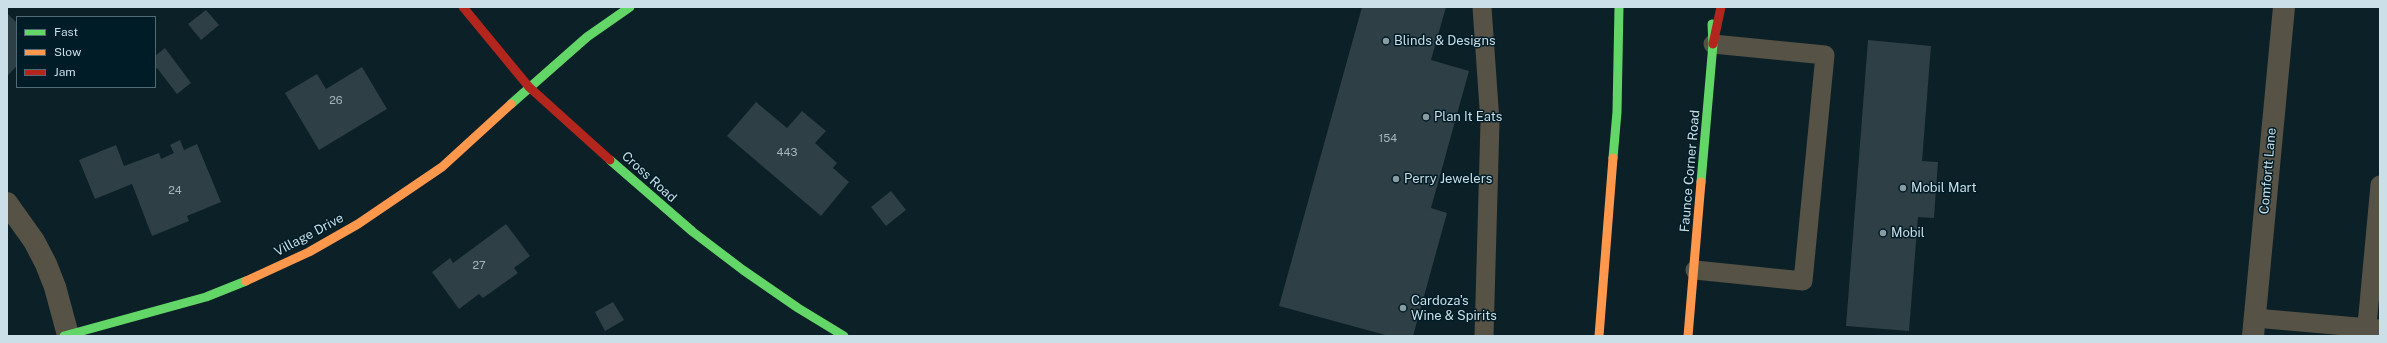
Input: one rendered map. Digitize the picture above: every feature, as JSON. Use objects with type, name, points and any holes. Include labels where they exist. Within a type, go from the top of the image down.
[{"type":"main road","name":"Cross Road","points":[[464,7],[529,87],[693,232],[798,308],[844,336]]},
{"type":"main road","name":"Village Drive","points":[[66,335],[206,296],[258,276],[309,252],[370,217],[442,167],[529,87],[587,37],[630,7]]},
{"type":"main road","points":[[1599,336],[1617,112],[1620,7]]},
{"type":"main road","name":"Faunce Corner Road","points":[[1688,336],[1714,44],[1710,7]]},
{"type":"main road","points":[[1714,44],[1721,7]]},
{"type":"street","name":"Comfortt Lane","points":[[2254,327],[2284,7]]},
{"type":"street","points":[[7,203],[30,235],[46,264],[55,287],[66,335]]},
{"type":"lane","points":[[1482,7],[1490,122],[1484,336]]},
{"type":"lane","points":[[1695,270],[1803,281],[1825,55],[1714,44]]},
{"type":"lane","points":[[2254,327],[2371,331],[2380,185]]},
{"type":"building","points":[[1362,7],[1446,7],[1431,60],[1469,71],[1431,208],[1447,213],[1413,336],[1389,336],[1279,306]]},
{"type":"building","points":[[206,10],[219,25],[201,40],[188,24]]},
{"type":"building","points":[[7,13],[16,22],[16,67],[7,76]]},
{"type":"building","points":[[1868,40],[1931,46],[1922,161],[1938,162],[1934,218],[1918,217],[1909,331],[1846,326]]},
{"type":"building","points":[[165,48],[191,83],[177,94],[156,68],[156,55]]},
{"type":"building","points":[[362,67],[387,109],[319,150],[285,93],[317,74],[326,89]]},
{"type":"building","points":[[756,102],[787,128],[802,111],[826,131],[815,143],[837,163],[833,168],[849,182],[821,216],[727,136]]},
{"type":"building","points":[[180,140],[184,150],[197,144],[221,202],[187,216],[189,221],[152,236],[132,184],[95,199],[79,160],[116,145],[124,166],[159,153],[161,159],[174,153],[170,145]]},
{"type":"building","points":[[891,191],[906,210],[886,226],[871,207]]},
{"type":"building","points":[[506,224],[530,256],[514,268],[518,273],[483,298],[479,294],[459,309],[432,272],[450,258],[453,263]]},
{"type":"building","points":[[613,302],[624,320],[605,331],[595,312]]},
{"type":"traffic: fast","points":[[511,104],[587,37],[630,7]]},
{"type":"traffic: fast","points":[[1613,158],[1617,112],[1619,7]]},
{"type":"traffic: fast","points":[[1701,182],[1713,44],[1712,24]]},
{"type":"traffic: fast","points":[[610,160],[693,232],[743,270],[798,308],[844,336]]},
{"type":"traffic: fast","points":[[64,336],[206,297],[246,281]]},
{"type":"traffic: slow","points":[[246,281],[309,252],[358,224],[442,167],[511,104]]},
{"type":"traffic: slow","points":[[1599,336],[1613,158]]},
{"type":"traffic: slow","points":[[1688,336],[1701,182]]},
{"type":"traffic: jam","points":[[463,7],[529,87],[610,160]]},
{"type":"traffic: jam","points":[[1713,44],[1721,7]]},
{"type":"place","name":"Blinds & Designs","points":[[1386,41]]},
{"type":"place","name":"Plan It Eats","points":[[1426,117]]},
{"type":"place","name":"Perry Jewelers","points":[[1396,179]]},
{"type":"place","name":"Mobil Mart","points":[[1903,188]]},
{"type":"place","name":"Mobil","points":[[1883,233]]},
{"type":"place","name":"Cardoza's Wine & Spirits","points":[[1403,308]]}]
